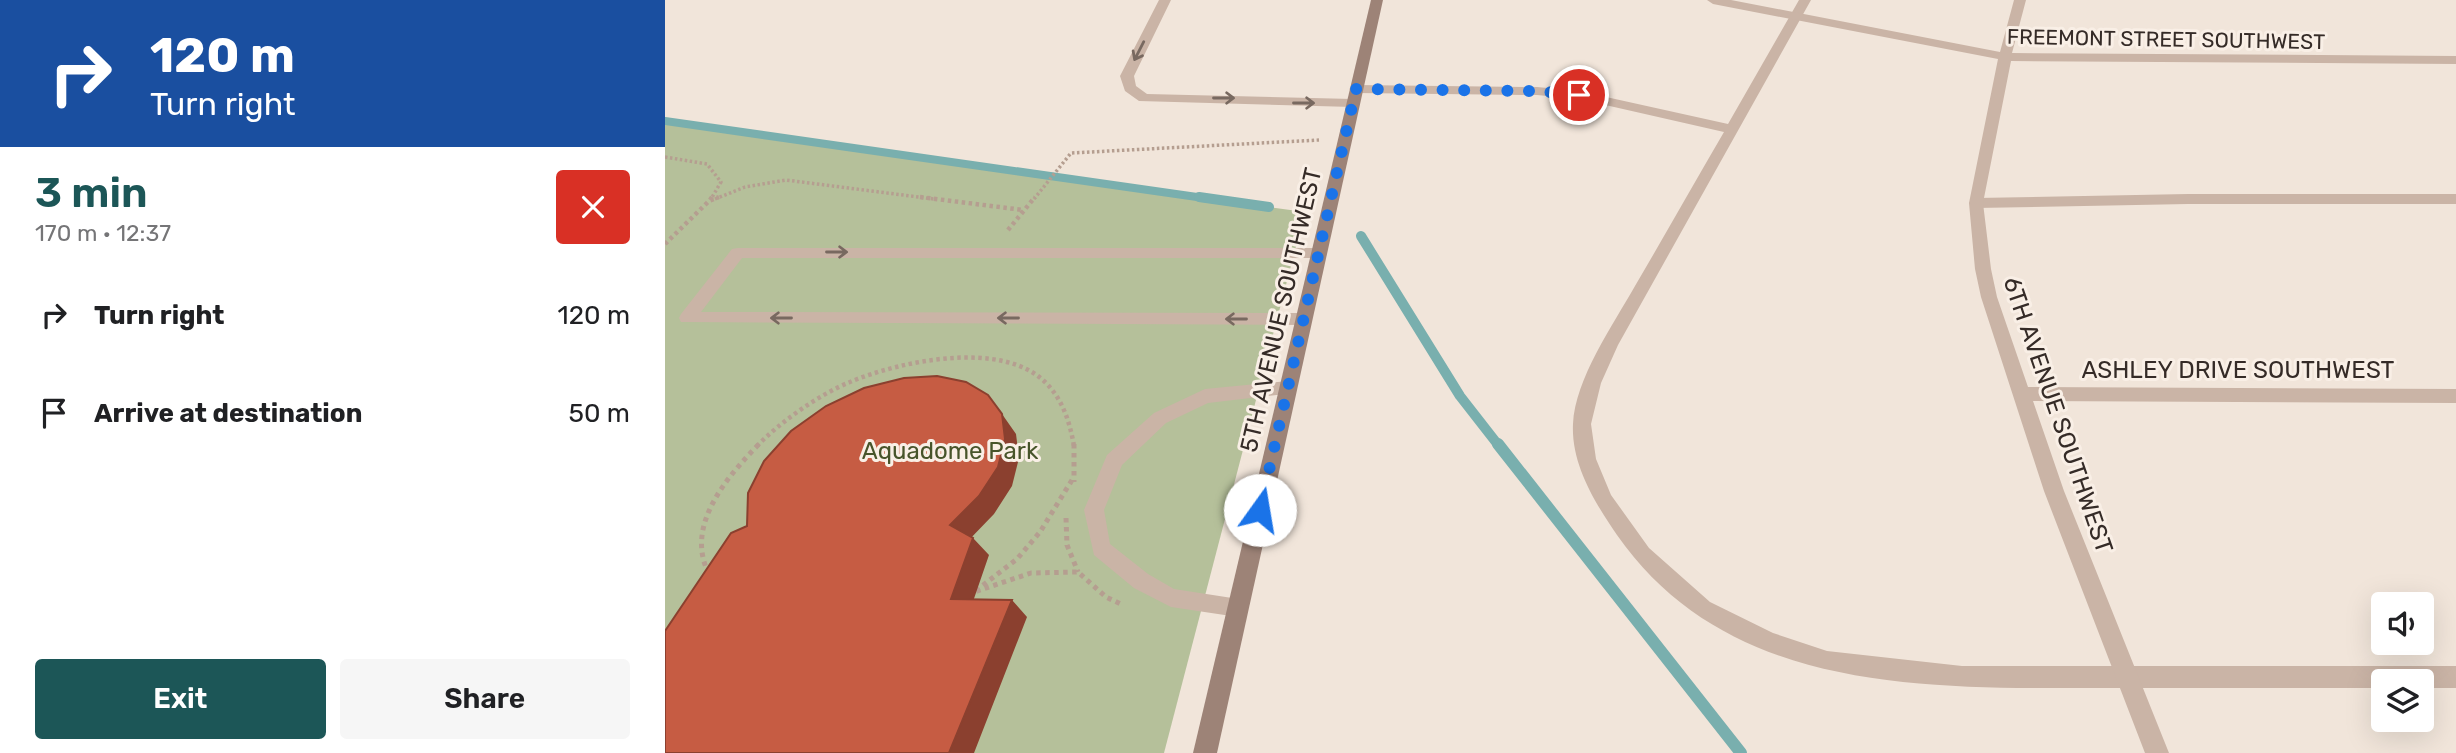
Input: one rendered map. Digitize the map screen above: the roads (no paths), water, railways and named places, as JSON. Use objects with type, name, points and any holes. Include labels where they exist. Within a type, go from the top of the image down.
[{"type":"street","points":[[1165,0],[1127,76],[1130,88],[1144,98],[1537,91],[1579,95],[1731,129]]},
{"type":"street","name":"5TH AVENUE SOUTHWEST","points":[[1205,753],[1377,0]]},
{"type":"street","name":"FREEMONT STREET SOUTHWEST","points":[[1713,0],[1801,8],[2005,57],[2456,60]]},
{"type":"street","name":"6TH AVENUE SOUTHWEST","points":[[2020,0],[2005,57],[1976,203],[1983,270],[2020,394],[2054,491],[2157,753]]},
{"type":"street","points":[[1801,8],[1610,345],[1592,383],[1582,424],[1587,459],[1603,499],[1642,554],[1703,609],[1768,642],[1827,661],[1962,677],[2456,677]]},
{"type":"street","points":[[1976,203],[2188,199],[2456,200]]},
{"type":"street","points":[[1304,319],[687,318],[738,253],[1319,253]]},
{"type":"street","points":[[1238,607],[1171,598],[1141,581],[1101,549],[1094,510],[1114,460],[1160,418],[1205,396],[1288,388]]},
{"type":"street","name":"ASHLEY DRIVE SOUTHWEST","points":[[2020,394],[2456,396]]},
{"type":"waterway","points":[[665,121],[1211,199]]},
{"type":"waterway","points":[[1199,197],[1269,207]]},
{"type":"waterway","points":[[1361,236],[1460,396],[1499,446]]},
{"type":"waterway","points":[[1498,444],[1741,753]]},
{"type":"park label","name":"Aquadome Park","points":[[950,451]]}]
